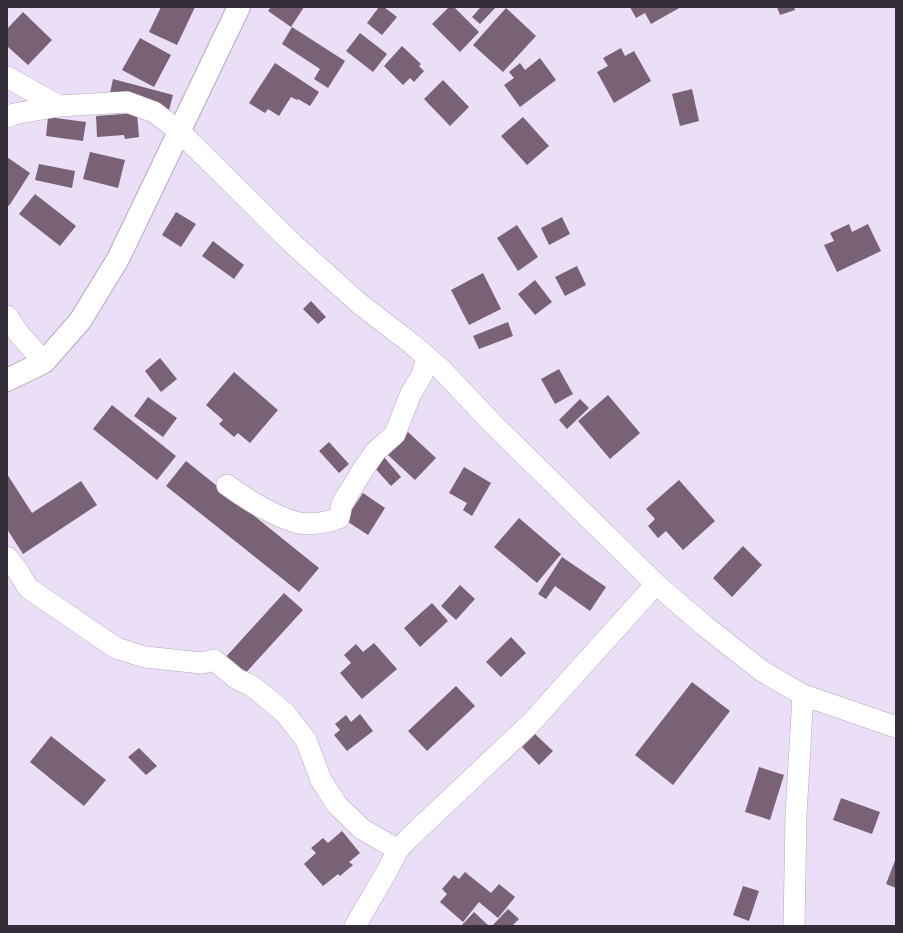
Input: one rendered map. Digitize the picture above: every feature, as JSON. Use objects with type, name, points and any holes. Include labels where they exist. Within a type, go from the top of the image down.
[{"type":"street","points":[[7,380],[44,362],[80,321],[118,259],[239,7]]},
{"type":"street","points":[[7,77],[59,106]]},
{"type":"street","points":[[7,117],[14,114],[59,106],[127,102],[154,112],[179,131],[294,245],[360,304],[442,370],[492,423],[656,584],[706,627],[762,671],[803,695],[896,727]]},
{"type":"street","points":[[7,316],[20,335],[44,362]]},
{"type":"street","points":[[227,485],[249,501],[298,523],[313,524],[339,518],[342,504],[362,471],[376,451],[395,434],[411,393],[422,375],[427,357]]},
{"type":"street","points":[[7,557],[18,571],[28,588],[116,648],[145,657],[202,663],[214,660],[237,679],[252,686],[285,713],[306,740],[321,780],[337,804],[362,829],[398,850]]},
{"type":"street","points":[[355,926],[398,850],[530,723],[656,584]]},
{"type":"street","points":[[794,926],[796,815],[803,695]]},
{"type":"building","points":[[161,7],[195,7],[177,45],[149,32]]},
{"type":"building","points":[[271,7],[304,7],[291,27],[268,11]]},
{"type":"building","points":[[379,7],[384,7],[397,17],[382,35],[367,23]]},
{"type":"building","points":[[449,7],[454,7],[479,32],[460,52],[432,24]]},
{"type":"building","points":[[479,7],[496,7],[480,24],[472,17],[480,8]]},
{"type":"building","points":[[630,7],[681,7],[651,24],[645,13],[636,18]]},
{"type":"building","points":[[777,7],[794,7],[795,10],[780,15]]},
{"type":"building","points":[[506,8],[536,36],[503,72],[473,45]]},
{"type":"building","points":[[23,12],[52,40],[28,65],[7,46],[7,29]]},
{"type":"building","points":[[292,27],[345,61],[328,88],[314,79],[320,69],[282,44]]},
{"type":"building","points":[[360,33],[387,54],[373,72],[346,51]]},
{"type":"building","points":[[140,38],[171,55],[154,87],[122,70]]},
{"type":"building","points":[[402,46],[421,64],[419,66],[424,71],[414,82],[410,78],[403,85],[384,66]]},
{"type":"building","points":[[621,48],[625,56],[634,51],[651,81],[614,103],[597,72],[608,66],[603,58]]},
{"type":"building","points":[[540,58],[556,80],[520,107],[504,85],[514,78],[509,72],[520,63],[525,70]]},
{"type":"building","points":[[275,63],[319,92],[310,106],[291,97],[279,116],[268,109],[265,113],[249,103]]},
{"type":"building","points":[[113,79],[173,95],[169,110],[110,93]]},
{"type":"building","points":[[443,80],[469,107],[450,126],[424,99]]},
{"type":"building","points":[[692,89],[699,121],[680,126],[672,94]]},
{"type":"building","points":[[137,113],[139,137],[125,139],[124,135],[97,137],[96,116]]},
{"type":"building","points":[[48,117],[86,122],[83,141],[46,136]]},
{"type":"building","points":[[523,117],[549,146],[527,165],[501,136]]},
{"type":"building","points":[[90,152],[125,160],[118,188],[83,179]]},
{"type":"building","points":[[7,157],[30,173],[9,206],[7,204]]},
{"type":"building","points":[[39,164],[75,171],[72,188],[35,180]]},
{"type":"building","points":[[35,194],[76,226],[60,246],[19,214]]},
{"type":"building","points":[[176,212],[196,224],[181,247],[162,235]]},
{"type":"building","points":[[562,217],[570,234],[549,245],[541,228]]},
{"type":"building","points":[[849,224],[852,232],[868,224],[881,251],[837,272],[824,245],[834,241],[830,233]]},
{"type":"building","points":[[517,225],[538,257],[518,271],[497,238]]},
{"type":"building","points":[[213,241],[244,265],[234,279],[202,256]]},
{"type":"building","points":[[577,266],[586,285],[565,296],[555,277]]},
{"type":"building","points":[[483,273],[501,309],[469,325],[451,290]]},
{"type":"building","points":[[535,280],[552,302],[535,315],[518,294]]},
{"type":"building","points":[[311,301],[326,317],[318,324],[303,309]]},
{"type":"building","points":[[508,322],[513,336],[479,349],[473,336]]},
{"type":"building","points":[[160,358],[177,379],[161,392],[145,371]]},
{"type":"building","points":[[559,369],[573,394],[555,404],[541,379]]},
{"type":"building","points":[[234,372],[278,410],[250,443],[238,433],[234,437],[219,424],[223,420],[206,405]]},
{"type":"building","points":[[608,395],[640,433],[610,459],[578,421]]},
{"type":"building","points":[[148,397],[177,418],[163,437],[134,416]]},
{"type":"building","points":[[580,399],[589,408],[567,429],[559,420]]},
{"type":"building","points":[[112,405],[176,456],[157,480],[93,429]]},
{"type":"building","points":[[408,432],[436,458],[415,480],[388,455]]},
{"type":"building","points":[[329,442],[349,464],[339,473],[319,451]]},
{"type":"building","points":[[384,457],[401,477],[391,486],[373,466]]},
{"type":"building","points":[[186,461],[319,568],[299,592],[166,486]]},
{"type":"building","points":[[464,467],[491,483],[472,516],[463,510],[467,503],[449,493]]},
{"type":"building","points":[[7,474],[32,513],[81,481],[97,505],[23,554],[7,529]]},
{"type":"building","points":[[679,480],[715,521],[683,550],[666,531],[658,538],[648,526],[655,519],[646,509]]},
{"type":"building","points":[[363,493],[385,508],[368,535],[345,520]]},
{"type":"building","points":[[519,518],[561,554],[537,583],[494,547]]},
{"type":"building","points":[[743,546],[762,565],[732,597],[713,578]]},
{"type":"building","points":[[562,557],[606,587],[590,611],[555,586],[546,599],[538,594]]},
{"type":"building","points":[[460,585],[475,599],[456,620],[441,606]]},
{"type":"building","points":[[284,593],[303,610],[242,677],[223,660]]},
{"type":"building","points":[[432,603],[448,621],[420,647],[404,628]]},
{"type":"building","points":[[511,637],[526,653],[501,677],[486,662]]},
{"type":"building","points":[[374,643],[397,669],[362,699],[340,673],[351,663],[344,655],[356,644],[363,652]]},
{"type":"building","points":[[692,682],[730,711],[673,785],[635,755]]},
{"type":"building","points":[[456,686],[475,706],[427,751],[408,731]]},
{"type":"building","points":[[360,714],[373,731],[347,751],[334,735],[340,730],[335,724],[346,715],[351,722]]},
{"type":"building","points":[[535,734],[553,751],[539,765],[522,747]]},
{"type":"building","points":[[51,736],[106,780],[84,806],[30,762]]},
{"type":"building","points":[[139,748],[157,766],[146,775],[128,757]]},
{"type":"building","points":[[759,767],[784,775],[770,820],[745,812]]},
{"type":"building","points":[[841,798],[880,812],[872,834],[833,820]]},
{"type":"building","points":[[342,831],[360,853],[349,862],[353,865],[340,876],[338,874],[323,886],[304,864],[316,853],[311,848],[323,838],[328,843]]},
{"type":"building","points":[[896,858],[896,888],[886,884]]},
{"type":"building","points":[[465,872],[491,893],[499,884],[515,897],[498,918],[479,902],[463,922],[440,902],[447,894],[442,889],[454,875],[459,879]]},
{"type":"building","points":[[743,886],[759,891],[749,921],[733,915]]},
{"type":"building","points":[[508,909],[519,919],[512,926],[492,926]]},
{"type":"building","points":[[474,912],[489,926],[461,926]]}]
